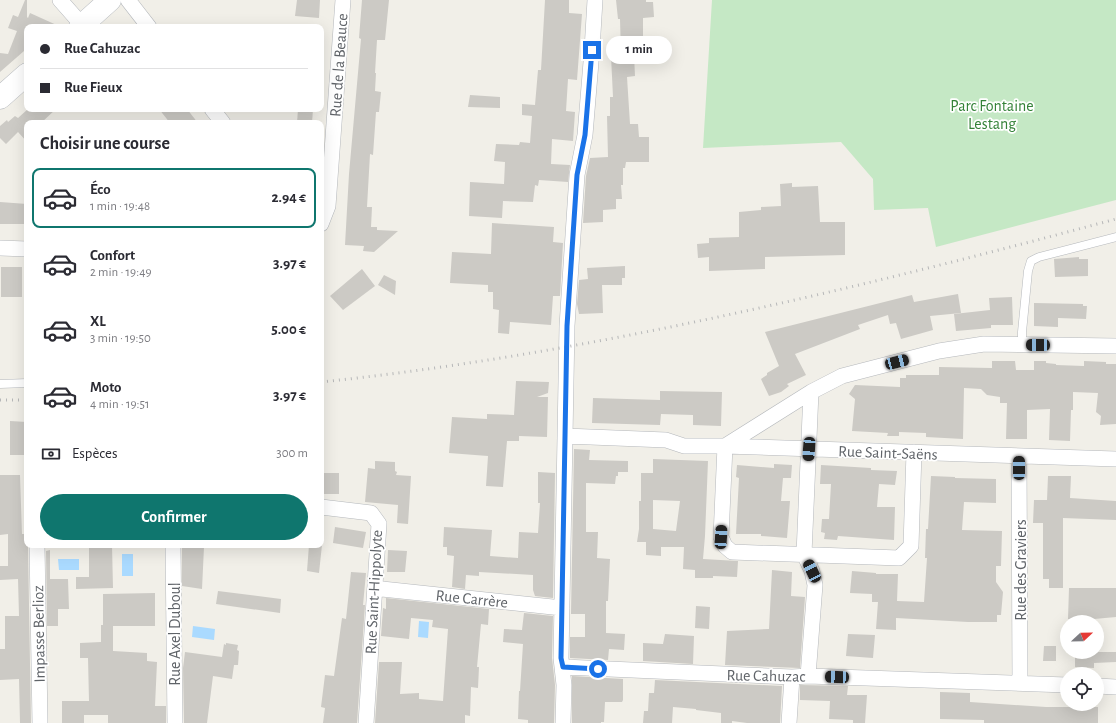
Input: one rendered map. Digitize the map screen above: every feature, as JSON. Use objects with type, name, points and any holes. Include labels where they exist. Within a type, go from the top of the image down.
[{"type":"street","points":[[60,0],[79,24]]},
{"type":"street","points":[[83,24],[110,0]]},
{"type":"street","points":[[128,0],[147,24]]},
{"type":"street","name":"Rue de la Beauce","points":[[324,216],[328,206],[343,0]]},
{"type":"street","points":[[563,723],[564,685],[561,658],[568,296],[577,175],[585,135],[595,0]]},
{"type":"street","points":[[0,98],[24,77]]},
{"type":"street","points":[[214,112],[221,120]]},
{"type":"street","points":[[0,248],[24,249]]},
{"type":"street","points":[[914,452],[911,546],[899,558],[732,552],[724,546],[721,537],[725,446],[811,392],[842,376],[938,351],[984,344],[1116,346]]},
{"type":"street","points":[[808,676],[815,585],[812,571],[804,554],[811,392]]},
{"type":"street","name":"Rue Saint-Saëns","points":[[565,436],[666,440],[684,446],[725,446],[1116,459]]},
{"type":"street","name":"Rue des Graviers","points":[[1019,456],[1020,683]]},
{"type":"street","name":"Rue Saint-Hippolyte","points":[[324,507],[371,513],[379,524],[366,723]]},
{"type":"street","name":"Impasse Berlioz","points":[[37,548],[40,723]]},
{"type":"street","name":"Rue Axel Duboul","points":[[173,548],[175,723]]},
{"type":"street","name":"Rue Carrère","points":[[382,589],[562,608]]},
{"type":"street","name":"Rue Cahuzac","points":[[563,667],[792,677],[808,676],[1060,685]]},
{"type":"street","points":[[789,723],[792,677]]},
{"type":"street","points":[[1104,686],[1116,687]]},
{"type":"lane","points":[[1022,345],[1028,271],[1031,261],[1039,257],[1116,237]]},
{"type":"lane","points":[[0,384],[24,384]]},
{"type":"green space","name":"Parc Fontaine Lestang","points":[[712,0],[1116,0],[1116,200],[936,247],[928,208],[874,210],[873,179],[841,142],[703,148]]},
{"type":"water","points":[[122,554],[133,554],[133,576],[122,576]]},
{"type":"water","points":[[58,559],[79,559],[79,570],[59,570]]},
{"type":"water","points":[[419,621],[429,622],[428,638],[418,637]]},
{"type":"water","points":[[193,626],[215,629],[214,640],[192,637]]},
{"type":"building","points":[[25,0],[27,0],[28,18],[30,13],[54,24],[24,24],[24,51],[0,72],[0,53],[8,54],[17,31],[8,28],[13,15],[18,17]]},
{"type":"building","points":[[297,0],[320,0],[319,18],[295,16]]},
{"type":"building","points":[[362,0],[389,0],[385,40],[377,40],[375,91],[381,92],[379,112],[376,112],[373,155],[370,154],[367,207],[372,207],[371,227],[377,227],[377,230],[398,231],[374,252],[363,251],[364,246],[345,245],[349,174],[361,39],[359,38]]},
{"type":"building","points":[[545,0],[569,0],[569,13],[582,14],[577,80],[568,79],[566,111],[575,112],[573,141],[552,139],[551,164],[570,165],[568,182],[539,180],[538,186],[535,185],[533,202],[503,201],[502,218],[469,216],[470,182],[504,184],[505,162],[494,161],[496,144],[519,145],[520,142],[530,143],[532,116],[522,115],[522,104],[535,105],[538,70],[541,70]]},
{"type":"building","points":[[616,0],[646,0],[646,2],[653,2],[654,17],[643,18],[643,41],[654,41],[654,54],[634,55],[635,76],[627,77],[630,124],[638,124],[639,137],[649,137],[649,162],[626,162],[625,168],[623,168],[623,185],[621,185],[622,199],[616,199],[616,209],[603,210],[603,222],[583,223],[586,176],[590,158],[608,157],[607,116],[610,116],[610,97],[613,97],[611,56],[621,55],[620,19],[618,19]]},
{"type":"building","points":[[470,95],[500,97],[500,108],[468,107]]},
{"type":"building","points":[[25,112],[53,112],[44,120],[24,120],[24,139],[18,132],[6,144],[0,138],[0,126],[15,116],[18,118]]},
{"type":"building","points":[[161,112],[189,112],[196,120],[168,120]]},
{"type":"building","points":[[298,112],[313,112],[312,120],[297,120]]},
{"type":"building","points":[[792,183],[792,187],[818,186],[820,222],[845,222],[845,255],[765,257],[765,269],[709,271],[709,257],[698,258],[697,244],[709,243],[709,238],[739,237],[739,212],[761,210],[761,207],[781,206],[780,184]]},
{"type":"building","points":[[0,202],[24,204],[24,224],[0,224]]},
{"type":"building","points":[[492,223],[554,227],[553,242],[563,243],[560,296],[553,296],[551,325],[510,322],[509,334],[498,333],[499,310],[493,309],[493,292],[488,292],[488,285],[450,283],[452,252],[491,254]]},
{"type":"building","points":[[1079,257],[1079,259],[1088,259],[1088,276],[1055,277],[1054,259]]},
{"type":"building","points":[[625,266],[625,278],[622,278],[622,285],[602,285],[603,313],[579,314],[577,304],[579,280],[588,279],[587,268]]},
{"type":"building","points":[[1,267],[22,267],[22,297],[1,297]]},
{"type":"building","points":[[362,269],[375,286],[343,310],[330,296]]},
{"type":"building","points":[[384,275],[396,281],[395,295],[378,285]]},
{"type":"building","points":[[958,294],[961,313],[930,316],[933,330],[901,339],[896,323],[890,324],[888,315],[858,325],[860,329],[795,354],[806,375],[787,384],[789,386],[781,392],[769,396],[761,379],[767,375],[767,373],[779,366],[765,332],[912,295],[914,302]]},
{"type":"building","points":[[1012,297],[1013,325],[991,325],[991,328],[956,331],[954,314],[990,310],[989,298]]},
{"type":"building","points":[[1034,303],[1083,304],[1083,306],[1087,306],[1086,319],[1058,318],[1058,327],[1034,326]]},
{"type":"building","points":[[992,361],[1015,361],[1016,370],[1034,370],[1034,361],[1046,361],[1046,363],[1056,365],[1084,366],[1084,361],[1116,364],[1116,424],[1100,425],[1101,416],[1096,412],[1098,393],[1073,392],[1070,441],[1049,440],[1050,409],[1027,410],[1027,439],[1006,439],[1007,403],[1000,403],[1000,397],[987,395],[981,389],[964,388],[963,439],[926,437],[926,433],[899,432],[899,436],[887,436],[888,433],[852,431],[855,399],[849,394],[855,385],[900,387],[900,378],[906,378],[906,375],[939,375],[939,367],[992,368]]},
{"type":"building","points":[[516,381],[549,382],[548,393],[537,397],[548,397],[547,437],[519,436],[519,441],[507,441],[503,487],[486,486],[488,456],[449,453],[452,417],[487,419],[487,414],[514,415]]},
{"type":"building","points":[[660,391],[722,392],[721,426],[693,425],[693,415],[661,414],[660,425],[592,423],[593,398],[660,400]]},
{"type":"building","points":[[10,421],[24,422],[24,455],[10,455]]},
{"type":"building","points":[[574,449],[590,450],[589,460],[628,461],[628,472],[618,472],[615,484],[586,483],[586,532],[598,532],[597,558],[610,559],[608,601],[606,601],[606,633],[625,634],[624,650],[609,649],[608,660],[570,658],[570,637],[585,637],[585,614],[571,614]]},
{"type":"building","points":[[653,459],[708,461],[703,559],[738,561],[737,577],[713,576],[713,578],[695,578],[695,570],[683,569],[684,547],[661,547],[661,556],[646,555],[646,542],[637,542],[639,529],[639,501],[641,501],[641,473],[653,473]],"holes":[[[653,500],[680,501],[676,531],[653,529]]]},
{"type":"building","points":[[375,461],[395,462],[395,471],[397,472],[396,475],[411,476],[408,524],[397,523],[398,505],[365,502],[368,468],[375,469]]},
{"type":"building","points":[[774,464],[792,465],[791,478],[783,478],[781,501],[790,501],[787,538],[761,536],[761,534],[736,534],[739,478],[736,477],[737,465],[774,468]]},
{"type":"building","points":[[821,465],[897,471],[895,485],[879,484],[877,507],[895,507],[894,540],[838,536],[837,540],[824,539],[825,533],[821,532],[822,519],[829,519],[831,484],[820,484]]},
{"type":"building","points":[[538,472],[555,473],[553,598],[535,596],[533,590],[533,575],[479,572],[479,576],[466,575],[465,589],[452,587],[454,556],[447,555],[447,547],[443,547],[444,527],[492,530],[490,556],[518,558],[519,532],[538,533],[540,503],[538,503]]},
{"type":"building","points":[[324,473],[339,473],[339,494],[324,494]]},
{"type":"building","points":[[0,475],[20,475],[22,534],[24,534],[24,548],[28,548],[31,723],[20,723],[19,679],[0,680],[0,649],[5,649],[5,616],[19,616],[18,579],[0,580],[0,566],[8,566],[8,534],[0,535]]},
{"type":"building","points":[[931,476],[996,479],[996,503],[964,502],[962,530],[1002,531],[1001,566],[996,566],[996,582],[1003,592],[1001,615],[997,615],[997,622],[896,618],[896,630],[876,629],[878,602],[872,602],[872,594],[850,593],[852,571],[876,574],[898,574],[897,601],[924,602],[927,558],[925,558],[926,529],[928,529]]},
{"type":"building","points":[[1048,476],[1071,476],[1070,498],[1116,501],[1116,520],[1063,518],[1063,588],[1049,588],[1049,579],[1043,579],[1043,523],[1033,523],[1034,500],[1047,500]]},
{"type":"building","points":[[335,527],[366,532],[363,548],[333,543]]},
{"type":"building","points":[[89,548],[112,548],[113,588],[76,589],[76,577],[89,577]]},
{"type":"building","points":[[182,548],[204,548],[202,589],[182,586]]},
{"type":"building","points":[[309,548],[322,548],[319,573],[307,571]]},
{"type":"building","points":[[50,550],[50,579],[68,579],[69,609],[58,609],[58,626],[47,626],[46,551]]},
{"type":"building","points":[[388,550],[407,551],[405,572],[387,572]]},
{"type":"building","points":[[772,570],[792,572],[791,596],[805,597],[800,668],[725,665],[727,631],[769,629]]},
{"type":"building","points":[[351,572],[366,573],[357,723],[323,723],[325,708],[321,707],[325,675],[334,676],[342,618],[346,619]]},
{"type":"building","points":[[1069,588],[1116,588],[1116,617],[1104,618],[1104,615],[1068,615]]},
{"type":"building","points":[[218,591],[281,599],[280,613],[216,604]]},
{"type":"building","points":[[155,593],[155,626],[113,626],[113,651],[147,653],[147,661],[157,662],[155,706],[166,706],[166,723],[108,723],[108,715],[84,715],[84,723],[62,723],[62,701],[89,701],[88,658],[80,658],[80,643],[101,642],[101,625],[103,625],[103,594]]},
{"type":"building","points":[[386,598],[489,609],[488,625],[481,624],[477,667],[479,667],[478,688],[471,687],[470,716],[465,715],[465,723],[375,723],[379,662],[402,662],[400,694],[419,693],[419,699],[443,701],[448,629],[432,627],[433,620],[411,618],[409,639],[381,636],[383,608],[386,609]]},
{"type":"building","points":[[696,606],[710,607],[709,629],[695,628]]},
{"type":"building","points":[[524,613],[553,616],[552,658],[555,685],[554,723],[528,723],[528,720],[518,719],[523,644],[503,642],[504,629],[522,630]]},
{"type":"building","points":[[665,634],[694,636],[693,664],[643,661],[643,643],[663,644]]},
{"type":"building","points":[[848,634],[875,635],[873,658],[846,656]]},
{"type":"building","points":[[226,643],[238,645],[237,650],[239,651],[238,665],[234,665],[232,679],[213,676],[207,723],[184,723],[183,668],[185,652],[222,657],[224,644],[226,645]]},
{"type":"building","points":[[1044,646],[1056,646],[1056,661],[1043,661]]},
{"type":"building","points":[[1104,652],[1116,652],[1116,662],[1094,663],[1094,667],[1075,667],[1075,659],[1104,659]]},
{"type":"building","points":[[572,676],[623,679],[623,700],[622,702],[605,702],[604,722],[572,723]]},
{"type":"building","points":[[655,680],[782,686],[780,723],[747,723],[732,721],[732,723],[721,723],[721,713],[673,707],[672,723],[643,723],[644,711],[648,711],[649,693],[654,693]]},
{"type":"building","points":[[800,685],[848,686],[847,695],[867,695],[865,723],[853,723],[853,720],[829,719],[830,701],[800,700]]},
{"type":"building","points":[[940,692],[970,693],[970,702],[1060,707],[1060,711],[1098,711],[1098,723],[984,723],[984,720],[940,719]]},
{"type":"railway","points":[[324,382],[421,370],[522,355],[622,337],[821,294],[1116,219]]},
{"type":"railway","points":[[0,400],[24,400]]},
{"type":"route","points":[[592,50],[585,135],[577,175],[568,303],[561,658],[563,667],[598,669]]}]
